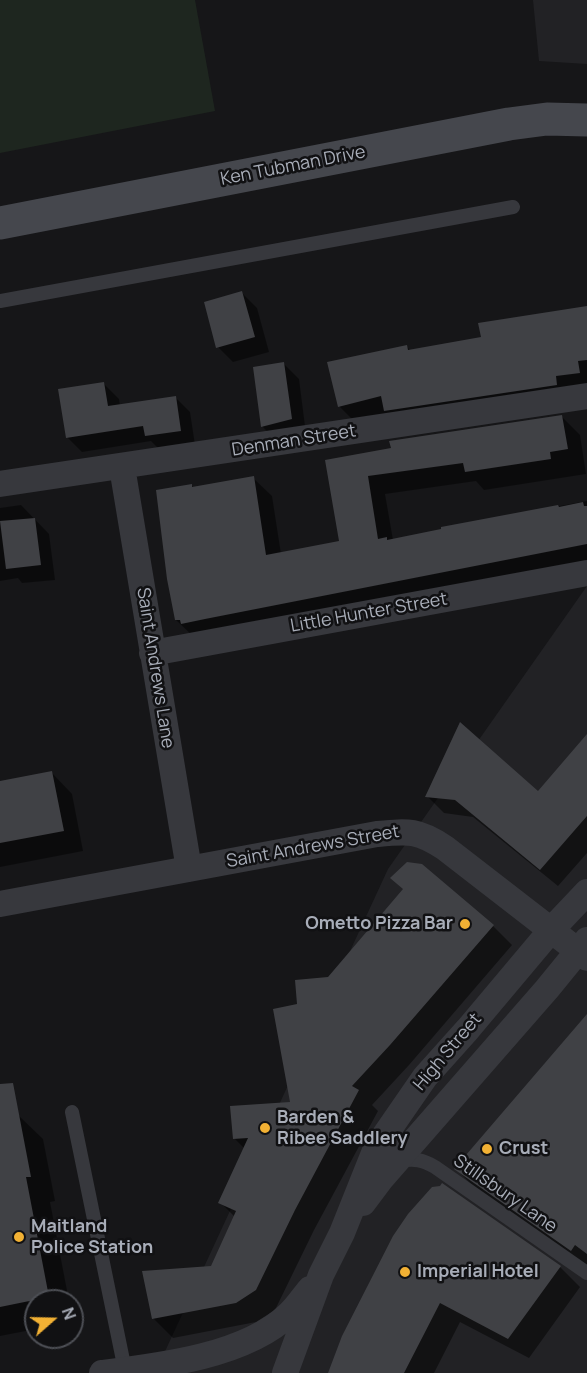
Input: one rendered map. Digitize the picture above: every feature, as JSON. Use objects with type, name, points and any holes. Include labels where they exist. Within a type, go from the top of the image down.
[{"type":"main road","name":"Ken Tubman Drive","points":[[0,223],[509,124],[547,119],[587,120]]},
{"type":"street","name":"Denman Street","points":[[0,484],[587,396]]},
{"type":"street","name":"Saint Andrews Lane","points":[[122,467],[189,869]]},
{"type":"street","name":"Little Hunter Street","points":[[152,653],[587,573]]},
{"type":"street","name":"Saint Andrews Street","points":[[0,904],[377,834],[408,831],[427,836],[446,848],[552,929],[584,950]]},
{"type":"street","name":"High Street","points":[[285,1373],[321,1275],[342,1233],[376,1148],[425,1077],[552,929],[587,892]]},
{"type":"street","name":"High Street","points":[[342,1233],[396,1161],[584,950]]},
{"type":"street","points":[[124,1370],[206,1354],[251,1340],[289,1314],[321,1275]]},
{"type":"street","points":[[124,1370],[184,1373]]},
{"type":"lane","points":[[0,301],[513,207]]},
{"type":"lane","points":[[72,1112],[124,1370]]},
{"type":"lane","name":"Stillsbury Lane","points":[[396,1161],[412,1158],[426,1161],[587,1273]]},
{"type":"shaded area","points":[[0,0],[195,0],[215,111],[0,153]]},
{"type":"shaded area","points":[[533,0],[587,0],[587,64],[539,61]]},
{"type":"shaded area","points":[[587,586],[587,1373],[155,1373],[388,869]]},
{"type":"building","points":[[242,291],[255,337],[216,348],[204,302]]},
{"type":"building","points":[[587,306],[587,360],[578,361],[580,373],[556,376],[557,385],[384,411],[381,396],[338,407],[327,362],[407,345],[408,350],[481,337],[478,323]]},
{"type":"building","points":[[284,362],[292,419],[261,427],[253,367]]},
{"type":"building","points":[[104,382],[108,406],[176,396],[181,431],[145,436],[143,426],[66,438],[58,389]]},
{"type":"building","points":[[562,415],[568,449],[550,452],[551,459],[465,472],[463,463],[368,476],[378,539],[387,537],[387,540],[441,529],[441,527],[583,502],[584,506],[587,506],[587,544],[181,624],[180,620],[175,620],[167,579],[156,490],[192,484],[192,487],[254,476],[266,555],[339,541],[325,460],[391,448],[389,441]]},
{"type":"building","points":[[35,518],[41,565],[6,569],[0,521]]},
{"type":"building","points":[[460,722],[538,791],[587,734],[587,816],[540,870],[455,800],[425,797]]},
{"type":"building","points":[[52,771],[64,831],[0,843],[0,781]]},
{"type":"building","points":[[407,862],[422,864],[494,925],[352,1086],[359,1090],[295,1210],[256,1290],[236,1303],[152,1319],[142,1271],[211,1266],[236,1211],[218,1203],[248,1138],[233,1139],[230,1106],[290,1102],[273,1009],[297,1004],[295,980],[328,977],[403,889],[390,878]]},
{"type":"building","points":[[587,1014],[587,1254],[575,1245],[571,1251],[454,1169]]},
{"type":"building","name":"Maitland Police Station","points":[[13,1083],[31,1177],[26,1177],[47,1289],[24,1289],[24,1302],[0,1307],[0,1084]]},
{"type":"building","points":[[442,1183],[561,1266],[508,1339],[440,1303],[404,1373],[328,1373],[342,1336],[393,1236],[408,1214],[432,1187],[440,1186]]},
{"type":"place","name":"Ometto Pizza Bar","points":[[465,924]]},
{"type":"place","name":"Barden & Ribee Saddlery","points":[[265,1128]]},
{"type":"place","name":"Crust","points":[[487,1149]]},
{"type":"place","name":"Maitland Police Station","points":[[19,1237]]},
{"type":"place","name":"Imperial Hotel","points":[[405,1272]]}]
